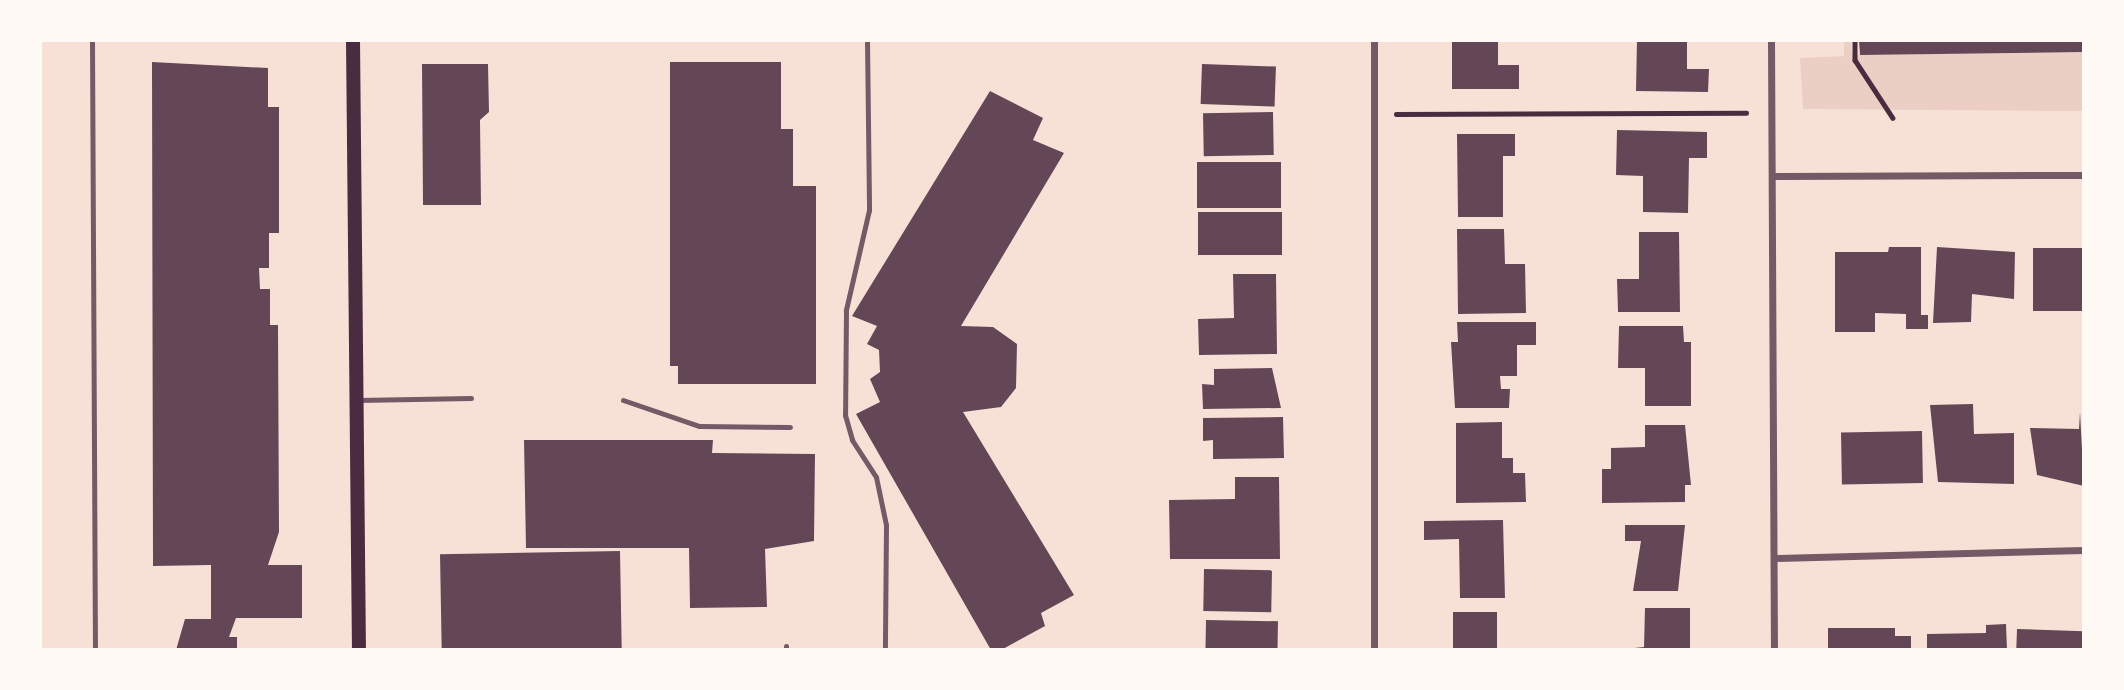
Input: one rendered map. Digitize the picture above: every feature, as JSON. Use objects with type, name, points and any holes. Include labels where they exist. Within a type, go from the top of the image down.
[{"type":"main road","points":[[354,40],[359,650]]},
{"type":"street","points":[[1374,40],[1374,650]]},
{"type":"street","points":[[1771,40],[1774,650]]},
{"type":"street","points":[[1773,176],[2084,175]]},
{"type":"street","points":[[1774,558],[2084,550]]},
{"type":"lane","points":[[92,40],[95,650]]},
{"type":"lane","points":[[867,40],[869,210],[846,310],[845,415],[852,440],[876,477],[886,525],[885,650]]},
{"type":"lane","points":[[356,400],[471,398]]},
{"type":"lane","points":[[623,400],[699,425],[790,427]]},
{"type":"path","points":[[1855,40],[1855,60],[1893,118]]},
{"type":"path","points":[[1396,114],[1746,113]]},
{"type":"shaded area","points":[[1844,40],[1851,40],[1852,55],[2084,52],[2084,111],[1803,109],[1800,58],[1844,56]]},
{"type":"building","points":[[1452,40],[1498,40],[1498,65],[1519,65],[1519,89],[1452,89]]},
{"type":"building","points":[[1637,40],[1687,40],[1687,69],[1709,69],[1708,92],[1636,91]]},
{"type":"building","points":[[1859,40],[2084,40],[2084,52],[1860,55]]},
{"type":"building","points":[[152,62],[268,68],[268,107],[279,107],[279,233],[269,233],[269,268],[259,268],[260,289],[270,289],[270,325],[278,325],[279,532],[268,565],[302,565],[302,618],[236,618],[229,637],[237,637],[237,650],[176,650],[185,619],[211,619],[211,565],[153,566]]},
{"type":"building","points":[[670,62],[781,62],[781,129],[793,129],[793,186],[816,186],[816,384],[678,384],[678,366],[670,366]]},
{"type":"building","points":[[422,64],[488,64],[489,112],[480,120],[481,205],[423,205]]},
{"type":"building","points":[[1202,64],[1276,67],[1275,107],[1201,104]]},
{"type":"building","points":[[990,91],[1043,118],[1033,140],[1064,153],[961,326],[993,327],[1017,344],[1016,388],[1001,407],[963,412],[1074,595],[1041,613],[1045,626],[1001,650],[991,650],[856,414],[880,402],[870,379],[880,372],[879,350],[867,344],[877,326],[852,316]]},
{"type":"building","points":[[1273,112],[1274,155],[1204,156],[1203,113]]},
{"type":"building","points":[[1617,130],[1707,132],[1707,158],[1689,158],[1688,213],[1643,212],[1643,176],[1616,175]]},
{"type":"building","points":[[1457,134],[1515,134],[1515,156],[1503,156],[1503,217],[1458,217]]},
{"type":"building","points":[[1197,162],[1281,162],[1281,208],[1197,208]]},
{"type":"building","points":[[1198,212],[1282,212],[1282,255],[1198,255]]},
{"type":"building","points":[[1457,229],[1504,229],[1505,264],[1525,264],[1526,313],[1458,314]]},
{"type":"building","points":[[1639,232],[1679,232],[1680,312],[1618,312],[1617,279],[1639,279]]},
{"type":"building","points":[[1889,247],[1921,247],[1921,315],[1928,315],[1928,329],[1906,329],[1906,314],[1875,313],[1875,332],[1835,332],[1835,252],[1888,252]]},
{"type":"building","points":[[1937,247],[2015,252],[2014,299],[1972,294],[1971,322],[1933,323]]},
{"type":"building","points":[[2033,248],[2084,248],[2084,311],[2033,311]]},
{"type":"building","points":[[1233,274],[1276,274],[1277,354],[1199,355],[1198,319],[1234,318]]},
{"type":"building","points":[[1457,322],[1536,322],[1536,345],[1517,345],[1517,376],[1500,376],[1501,389],[1510,389],[1509,408],[1455,408],[1451,342],[1458,342]]},
{"type":"building","points":[[1619,326],[1683,326],[1684,342],[1691,342],[1691,406],[1645,406],[1645,368],[1618,368]]},
{"type":"building","points":[[1272,368],[1281,408],[1203,409],[1202,384],[1214,385],[1214,369]]},
{"type":"building","points":[[1973,404],[1974,434],[2014,433],[2014,484],[1938,482],[1930,405]]},
{"type":"building","points":[[2080,412],[2084,486],[2037,475],[2030,428],[2079,429]]},
{"type":"building","points":[[1283,417],[1284,458],[1213,459],[1213,440],[1203,441],[1203,418]]},
{"type":"building","points":[[1502,422],[1502,458],[1513,458],[1513,473],[1525,473],[1526,502],[1456,503],[1456,423]]},
{"type":"building","points":[[1645,425],[1685,425],[1691,485],[1685,485],[1685,502],[1602,503],[1602,469],[1611,469],[1611,448],[1645,447]]},
{"type":"building","points":[[1922,431],[1923,483],[1842,484],[1841,432]]},
{"type":"building","points":[[524,440],[713,440],[712,453],[815,454],[814,541],[765,549],[767,607],[690,608],[689,548],[526,548]]},
{"type":"building","points":[[1235,477],[1279,477],[1280,559],[1170,559],[1169,500],[1235,499]]},
{"type":"building","points":[[1503,520],[1505,598],[1460,598],[1459,539],[1424,540],[1424,521]]},
{"type":"building","points":[[1625,525],[1685,525],[1678,591],[1633,591],[1641,541],[1625,541]]},
{"type":"building","points":[[620,551],[622,650],[442,650],[440,554]]},
{"type":"building","points":[[1204,569],[1272,570],[1271,612],[1203,611]]},
{"type":"building","points":[[1645,608],[1690,608],[1690,650],[1615,650],[1644,647]]},
{"type":"building","points":[[1453,612],[1497,612],[1497,650],[1453,650]]},
{"type":"building","points":[[1206,620],[1278,621],[1277,650],[1205,650]]},
{"type":"building","points":[[2006,624],[2007,650],[1927,650],[1927,634],[1986,633],[1986,625]]},
{"type":"building","points":[[1828,628],[1895,628],[1895,636],[1911,636],[1911,650],[1828,650]]},
{"type":"building","points":[[2017,629],[2084,631],[2083,650],[2016,650]]}]
